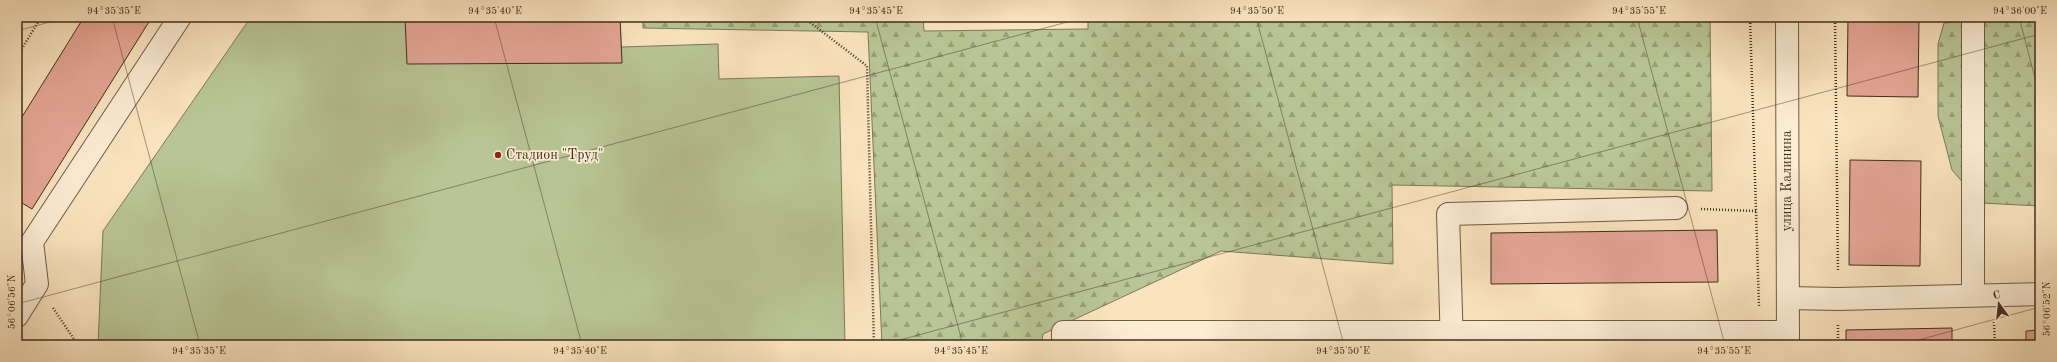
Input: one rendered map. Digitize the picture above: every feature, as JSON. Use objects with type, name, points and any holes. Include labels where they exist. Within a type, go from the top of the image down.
[{"type":"street","points":[[17,316],[37,284],[25,238],[180,17]]},
{"type":"street","name":"улица Калинина","points":[[1787,17],[1788,338]]},
{"type":"street","points":[[1973,17],[1973,295]]},
{"type":"street","points":[[1452,338],[1448,214],[1676,208]]},
{"type":"street","points":[[1788,298],[1838,299],[2040,294]]},
{"type":"street","points":[[1063,345],[1063,332],[1452,338],[1677,338],[1760,332],[1788,338]]},
{"type":"path","points":[[17,56],[41,17]]},
{"type":"path","points":[[803,17],[867,66],[874,345]]},
{"type":"path","points":[[1750,17],[1760,332]]},
{"type":"path","points":[[1835,17],[1838,345]]},
{"type":"path","points":[[1676,208],[1756,211]]},
{"type":"path","points":[[37,284],[78,345]]},
{"type":"green space","name":"Стадион \"Труд\"","points":[[251,17],[620,17],[621,47],[718,44],[719,79],[839,76],[845,345],[98,345],[103,231]]},
{"type":"green space","points":[[643,17],[923,17],[924,31],[1088,29],[1088,17],[1710,17],[1712,191],[1392,185],[1393,264],[1221,251],[1043,334],[1041,345],[882,345],[868,32],[643,28]]},
{"type":"green space","points":[[1994,17],[2040,18],[2040,206],[1981,203],[1952,170],[1938,116],[1938,44],[1944,23]]},
{"type":"building","points":[[84,17],[152,17],[32,209],[17,200],[17,125]]},
{"type":"building","points":[[405,17],[620,17],[622,63],[407,64]]},
{"type":"building","points":[[1848,17],[1919,17],[1918,97],[1847,96]]},
{"type":"building","points":[[1850,160],[1921,161],[1920,266],[1849,265]]},
{"type":"building","points":[[1717,230],[1718,282],[1491,284],[1491,233]]},
{"type":"building","points":[[1952,328],[1952,345],[1846,345],[1846,330]]},
{"type":"building","points":[[2040,330],[2040,345],[2026,345],[2026,331]]},
{"type":"place","name":"Стадион \"Труд\"","points":[[498,155]]}]
